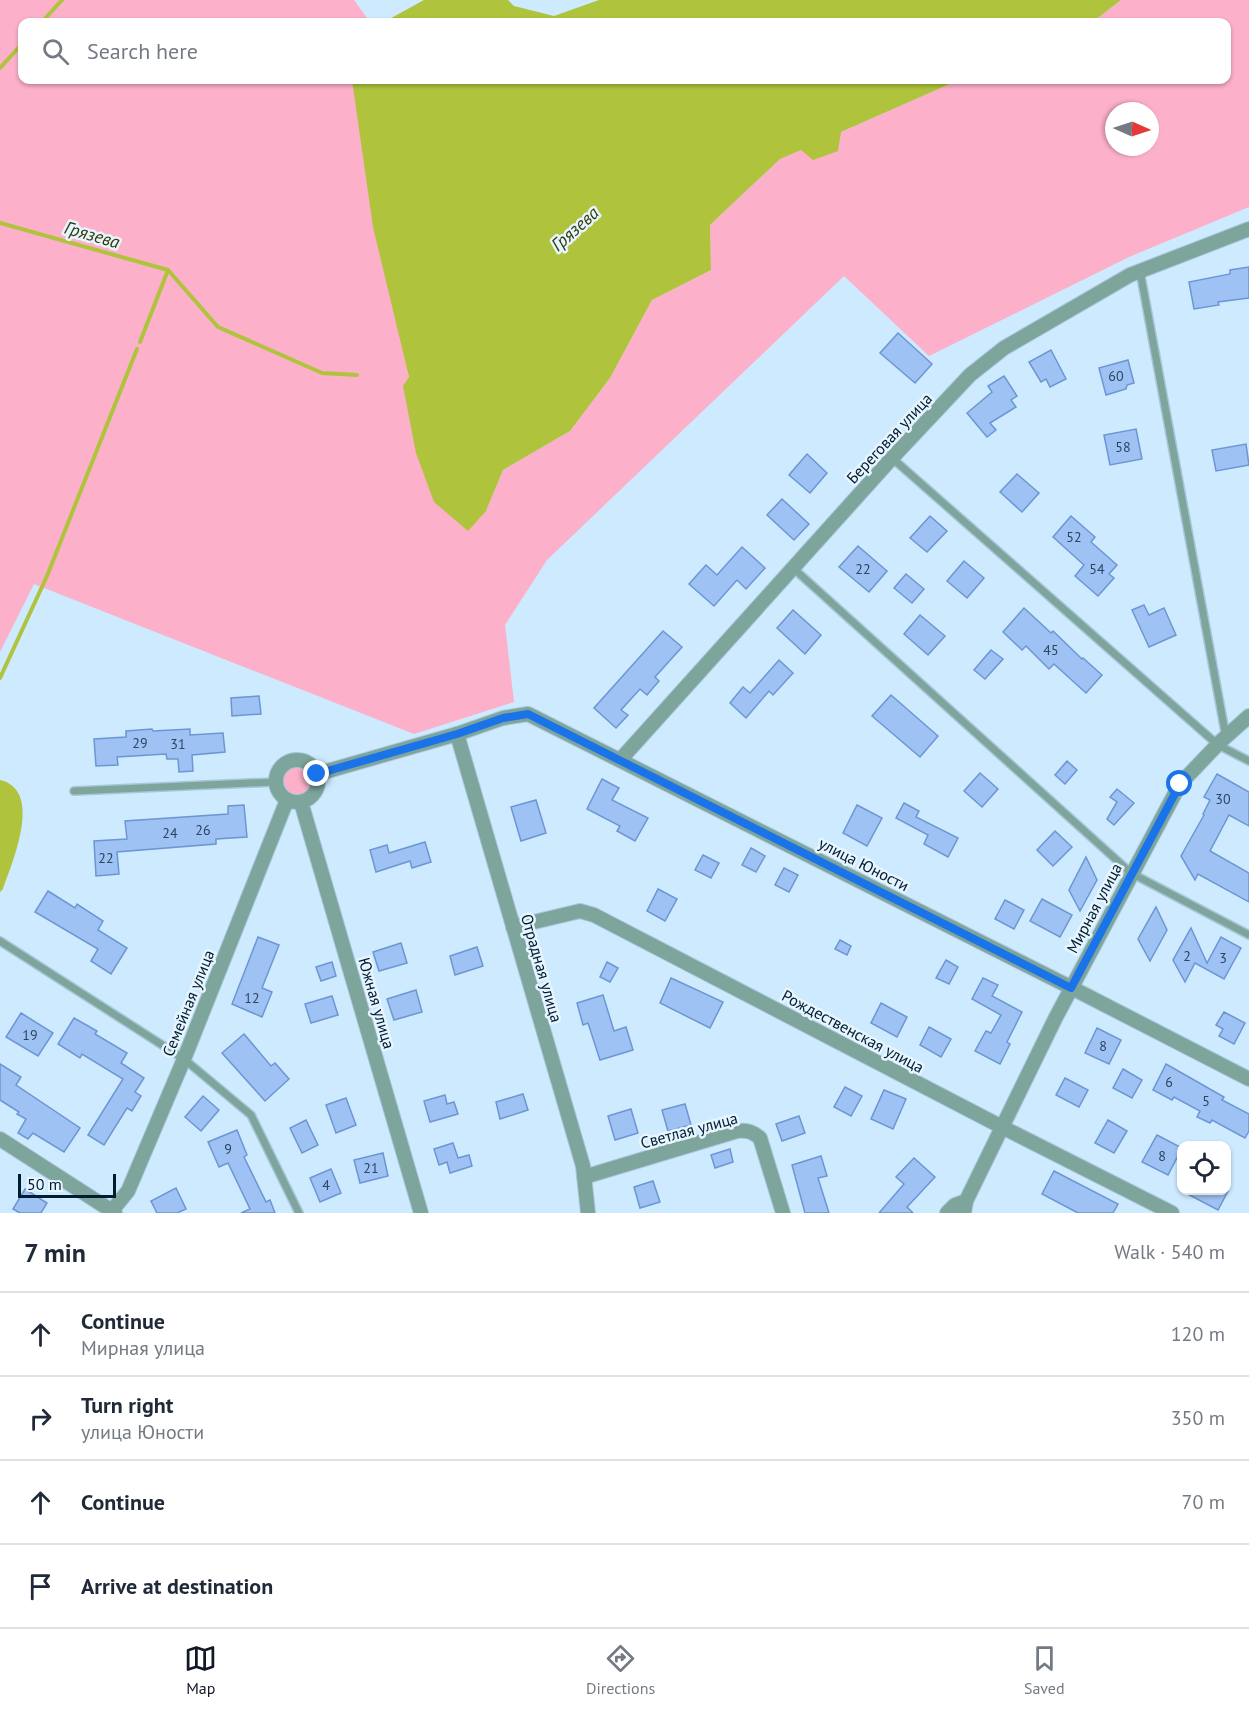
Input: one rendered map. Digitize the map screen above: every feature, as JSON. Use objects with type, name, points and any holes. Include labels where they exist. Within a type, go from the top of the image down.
[{"type":"street","name":"Береговая улица","points":[[621,759],[792,568],[970,375],[1004,348],[1140,272],[1249,229]]},
{"type":"street","name":"улица Юности","points":[[317,774],[457,734],[503,718],[528,714],[621,759],[1249,1079]]},
{"type":"street","name":"Мирная улица","points":[[947,1213],[955,1205],[965,1207],[1071,988],[1180,784],[1249,716]]},
{"type":"street","name":"Отрадная улица","points":[[457,734],[583,1166],[588,1213]]},
{"type":"street","points":[[290,760],[303,760],[309,763],[317,774],[317,788],[314,795],[301,802],[287,800],[281,795],[275,782],[279,769],[290,760]]},
{"type":"street","name":"Семейная улица","points":[[112,1212],[128,1191],[184,1059],[287,800]]},
{"type":"street","name":"Южная улица","points":[[301,802],[421,1213]]},
{"type":"street","name":"Рождественская улица","points":[[513,927],[580,911],[594,915],[1172,1213]]},
{"type":"street","name":"Светлая улица","points":[[584,1177],[746,1130],[754,1132],[760,1138],[783,1213]]},
{"type":"street","points":[[0,1138],[112,1212]]},
{"type":"lane","points":[[1140,272],[1222,741]]},
{"type":"lane","points":[[892,458],[1222,741],[1249,761]]},
{"type":"lane","points":[[792,568],[1131,873],[1249,935]]},
{"type":"lane","points":[[74,791],[275,782]]},
{"type":"lane","points":[[0,941],[184,1059],[251,1115],[299,1213]]},
{"type":"shaded area","points":[[0,0],[354,0],[367,18],[18,18],[18,84],[354,84],[409,378],[486,511],[503,470],[570,431],[610,378],[652,300],[711,270],[710,225],[780,159],[950,84],[1231,84],[1231,18],[1097,18],[1121,0],[1249,0],[1249,207],[1129,257],[929,356],[844,276],[547,560],[505,625],[514,702],[414,734],[34,584],[0,652]]},
{"type":"shaded area","points":[[297,767],[307,771],[311,781],[307,791],[297,795],[287,791],[283,781],[287,771]]},
{"type":"water","points":[[424,0],[508,0],[514,6],[554,16],[599,0],[1121,0],[1097,18],[391,18]]},
{"type":"water","points":[[353,84],[950,84],[841,132],[838,151],[813,160],[801,150],[780,159],[710,225],[711,270],[652,300],[610,378],[570,431],[503,470],[486,511],[468,531],[434,502],[416,453],[403,386],[409,377],[373,227]]},
{"type":"water","points":[[0,780],[13,786],[20,798],[23,812],[18,846],[0,892]]},
{"type":"building","points":[[1249,267],[1249,298],[1218,302],[1219,305],[1194,309],[1189,282],[1230,274],[1230,270]]},
{"type":"building","points":[[898,333],[932,364],[915,383],[880,353]]},
{"type":"building","points":[[1051,350],[1066,379],[1050,387],[1046,379],[1041,382],[1029,362]]},
{"type":"building","points":[[1128,360],[1134,383],[1127,385],[1126,389],[1106,395],[1099,368]]},
{"type":"building","points":[[1004,376],[1017,396],[1011,400],[1016,407],[990,423],[996,430],[987,437],[967,413],[992,392],[988,386]]},
{"type":"building","points":[[1136,429],[1142,459],[1110,465],[1104,435]]},
{"type":"building","points":[[1246,444],[1249,465],[1216,471],[1212,450]]},
{"type":"building","points":[[807,454],[827,473],[810,493],[789,475]]},
{"type":"building","points":[[1017,474],[1039,493],[1022,512],[1000,492]]},
{"type":"building","points":[[782,499],[809,524],[794,540],[767,515]]},
{"type":"building","points":[[930,516],[947,531],[927,552],[910,538]]},
{"type":"building","points":[[1071,516],[1095,537],[1091,542],[1117,565],[1109,574],[1114,578],[1098,596],[1075,576],[1084,565],[1053,537]]},
{"type":"building","points":[[858,546],[887,571],[869,592],[839,567]]},
{"type":"building","points":[[742,547],[765,568],[746,589],[737,580],[714,606],[689,584],[706,565],[717,575]]},
{"type":"building","points":[[964,561],[984,578],[967,598],[947,581]]},
{"type":"building","points":[[906,574],[924,589],[912,603],[894,588]]},
{"type":"building","points":[[1144,605],[1149,615],[1164,608],[1176,635],[1149,647],[1132,610]]},
{"type":"building","points":[[1024,608],[1102,675],[1086,693],[1054,664],[1049,669],[1026,646],[1022,650],[1003,632]]},
{"type":"building","points":[[793,610],[821,635],[805,654],[777,628]]},
{"type":"building","points":[[920,615],[945,636],[928,655],[904,634]]},
{"type":"building","points":[[663,631],[682,647],[655,677],[659,681],[647,695],[640,689],[621,710],[628,715],[616,728],[594,708]]},
{"type":"building","points":[[991,650],[1003,659],[985,679],[974,670]]},
{"type":"building","points":[[779,660],[793,673],[773,695],[769,691],[746,718],[730,703],[743,687],[750,693]]},
{"type":"building","points":[[891,695],[938,736],[920,757],[872,716]]},
{"type":"building","points":[[259,696],[261,714],[232,716],[231,698]]},
{"type":"building","points":[[152,729],[153,731],[190,729],[190,735],[223,733],[225,752],[192,755],[193,771],[179,772],[178,759],[167,759],[166,754],[117,757],[118,765],[96,766],[94,739],[126,737],[126,731]]},
{"type":"building","points":[[1067,761],[1077,770],[1065,784],[1055,775]]},
{"type":"building","points":[[980,773],[998,789],[982,807],[964,791]]},
{"type":"building","points":[[1217,774],[1249,792],[1249,826],[1229,815],[1210,851],[1249,873],[1249,902],[1198,874],[1195,880],[1181,856],[1204,815],[1210,800],[1204,797]]},
{"type":"building","points":[[602,779],[619,788],[612,800],[648,818],[635,841],[617,831],[620,826],[587,809]]},
{"type":"building","points":[[1117,789],[1134,803],[1114,825],[1107,819],[1117,802],[1110,797]]},
{"type":"building","points":[[536,800],[546,833],[521,841],[511,807]]},
{"type":"building","points":[[904,803],[919,811],[916,817],[958,838],[948,857],[924,844],[928,835],[896,818]]},
{"type":"building","points":[[244,805],[247,837],[216,839],[216,844],[117,852],[119,874],[96,876],[94,841],[127,839],[125,821],[228,814],[228,806]]},
{"type":"building","points":[[857,805],[882,818],[867,846],[843,833]]},
{"type":"building","points":[[1055,831],[1072,847],[1053,866],[1037,850]]},
{"type":"building","points":[[425,842],[431,862],[412,868],[410,861],[376,872],[370,850],[387,845],[389,853]]},
{"type":"building","points":[[751,848],[765,856],[756,872],[742,865]]},
{"type":"building","points":[[703,855],[719,863],[711,878],[695,870]]},
{"type":"building","points":[[1086,857],[1097,880],[1080,911],[1069,890]]},
{"type":"building","points":[[784,868],[798,875],[789,892],[775,885]]},
{"type":"building","points":[[658,889],[677,899],[665,921],[647,911]]},
{"type":"building","points":[[48,891],[75,908],[77,904],[103,921],[98,930],[127,948],[111,974],[91,961],[98,949],[35,912]]},
{"type":"building","points":[[1042,899],[1072,915],[1060,937],[1030,921]]},
{"type":"building","points":[[1005,900],[1024,910],[1014,929],[995,919]]},
{"type":"building","points":[[1156,907],[1167,930],[1150,961],[1138,939]]},
{"type":"building","points":[[1191,928],[1207,963],[1221,937],[1241,948],[1224,979],[1195,963],[1185,982],[1173,960]]},
{"type":"building","points":[[258,937],[279,945],[262,988],[272,992],[262,1017],[232,1004]]},
{"type":"building","points":[[840,940],[851,946],[847,955],[835,949]]},
{"type":"building","points":[[401,943],[407,963],[379,971],[373,952]]},
{"type":"building","points":[[477,947],[483,966],[455,975],[450,956]]},
{"type":"building","points":[[946,960],[958,967],[949,984],[936,978]]},
{"type":"building","points":[[332,962],[336,976],[321,981],[316,967]]},
{"type":"building","points":[[607,962],[618,968],[610,982],[600,977]]},
{"type":"building","points":[[671,978],[723,1002],[710,1028],[660,1003]]},
{"type":"building","points":[[983,978],[998,985],[992,996],[1022,1012],[1007,1042],[1010,1044],[1000,1064],[975,1051],[986,1031],[991,1033],[1001,1015],[972,999]]},
{"type":"building","points":[[416,990],[422,1012],[394,1020],[387,999]]},
{"type":"building","points":[[603,995],[614,1031],[626,1027],[633,1050],[600,1060],[588,1023],[583,1025],[577,1003]]},
{"type":"building","points":[[332,996],[338,1015],[311,1023],[305,1004]]},
{"type":"building","points":[[881,1003],[907,1017],[897,1037],[871,1023]]},
{"type":"building","points":[[1224,1012],[1245,1023],[1234,1044],[1219,1036],[1223,1029],[1216,1025]]},
{"type":"building","points":[[21,1013],[53,1033],[38,1056],[6,1037]]},
{"type":"building","points":[[74,1018],[97,1031],[95,1034],[127,1053],[121,1063],[144,1078],[135,1092],[141,1096],[132,1111],[127,1108],[104,1145],[88,1135],[123,1079],[82,1054],[80,1058],[58,1044]]},
{"type":"building","points":[[929,1027],[951,1039],[941,1057],[920,1045]]},
{"type":"building","points":[[1097,1028],[1121,1040],[1109,1064],[1085,1053]]},
{"type":"building","points":[[244,1034],[271,1066],[275,1063],[289,1079],[265,1101],[222,1053]]},
{"type":"building","points":[[0,1064],[21,1077],[16,1085],[80,1128],[64,1152],[33,1133],[28,1139],[18,1133],[26,1119],[0,1100]]},
{"type":"building","points":[[1166,1064],[1224,1097],[1222,1100],[1249,1114],[1249,1131],[1245,1138],[1212,1120],[1210,1123],[1197,1117],[1200,1111],[1174,1097],[1172,1100],[1153,1090]]},
{"type":"building","points":[[1123,1069],[1142,1080],[1132,1098],[1113,1088]]},
{"type":"building","points":[[1065,1078],[1088,1090],[1079,1107],[1056,1095]]},
{"type":"building","points":[[845,1087],[862,1096],[851,1116],[834,1107]]},
{"type":"building","points":[[884,1090],[906,1099],[893,1129],[871,1119]]},
{"type":"building","points":[[523,1094],[528,1110],[500,1119],[496,1102]]},
{"type":"building","points":[[445,1095],[447,1104],[454,1102],[458,1114],[430,1122],[424,1101]]},
{"type":"building","points":[[203,1096],[219,1110],[201,1131],[185,1117]]},
{"type":"building","points":[[346,1098],[356,1125],[336,1133],[326,1105]]},
{"type":"building","points":[[685,1104],[691,1125],[668,1131],[662,1110]]},
{"type":"building","points":[[631,1109],[638,1133],[615,1140],[608,1116]]},
{"type":"building","points":[[799,1116],[805,1133],[782,1141],[776,1124]]},
{"type":"building","points":[[306,1120],[318,1145],[302,1153],[290,1128]]},
{"type":"building","points":[[1108,1120],[1127,1131],[1114,1153],[1095,1143]]},
{"type":"building","points":[[237,1130],[247,1155],[244,1157],[266,1202],[270,1200],[275,1213],[241,1213],[250,1209],[228,1163],[219,1167],[208,1142]]},
{"type":"building","points":[[1157,1135],[1177,1145],[1177,1158],[1168,1175],[1142,1162]]},
{"type":"building","points":[[453,1143],[458,1158],[469,1155],[472,1166],[450,1173],[447,1162],[439,1165],[434,1149]]},
{"type":"building","points":[[730,1149],[733,1162],[715,1168],[711,1155]]},
{"type":"building","points":[[383,1153],[388,1176],[360,1183],[354,1160]]},
{"type":"building","points":[[821,1156],[827,1176],[818,1178],[829,1213],[805,1213],[792,1165]]},
{"type":"building","points":[[914,1158],[935,1177],[907,1207],[913,1213],[879,1213],[904,1184],[896,1177]]},
{"type":"building","points":[[331,1169],[341,1193],[320,1202],[310,1178]]},
{"type":"building","points":[[1054,1171],[1118,1204],[1113,1213],[1078,1213],[1042,1194]]},
{"type":"building","points":[[653,1181],[660,1202],[640,1208],[634,1187]]},
{"type":"building","points":[[176,1188],[186,1209],[177,1213],[157,1213],[151,1201]]},
{"type":"building","points":[[25,1189],[47,1203],[41,1213],[20,1213],[13,1209]]},
{"type":"building","points":[[1190,1195],[1226,1195],[1218,1210]]},
{"type":"waterway","points":[[46,18],[62,0]]},
{"type":"waterway","points":[[0,68],[18,48]]},
{"type":"waterway","name":"Грязева","points":[[0,223],[168,270],[218,327],[322,373],[357,375]]},
{"type":"waterway","points":[[140,342],[168,270]]},
{"type":"waterway","points":[[0,678],[47,576],[137,349]]},
{"type":"route","points":[[317,774],[457,734],[503,718],[528,714],[1071,988],[1180,784]]}]
